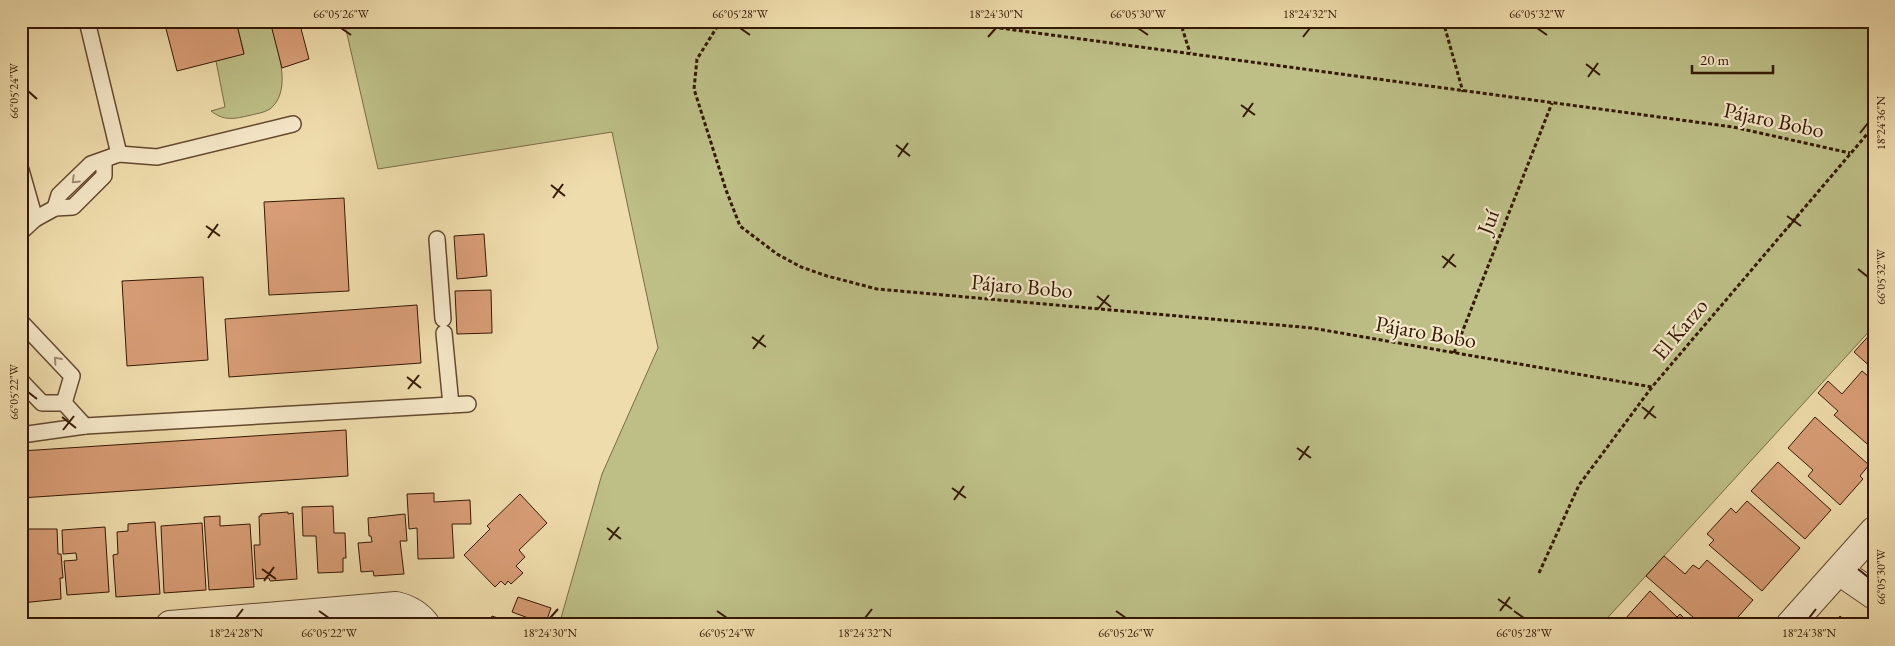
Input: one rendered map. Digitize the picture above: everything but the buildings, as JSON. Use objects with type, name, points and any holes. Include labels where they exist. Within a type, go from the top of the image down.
[{"type":"street","points":[[1790,625],[1874,531]]},
{"type":"street","points":[[1839,571],[1874,595]]},
{"type":"street","points":[[182,624],[396,606],[417,617]]},
{"type":"lane","points":[[87,21],[119,154]]},
{"type":"lane","points":[[21,232],[35,219],[55,208],[59,195],[92,164],[119,154],[157,157],[293,124]]},
{"type":"lane","points":[[21,170],[35,219]]},
{"type":"lane","points":[[437,239],[450,405]]},
{"type":"lane","points":[[21,322],[72,376],[64,402]]},
{"type":"lane","points":[[21,381],[42,403],[64,402]]},
{"type":"lane","points":[[64,402],[85,426]]},
{"type":"lane","points":[[21,435],[85,426],[468,404]]},
{"type":"path","name":"Pájaro Bobo","points":[[722,21],[697,59],[694,89],[726,190],[740,226],[777,254],[801,267],[827,276],[878,289],[1312,328],[1652,387]]},
{"type":"path","name":"Pájaro Bobo","points":[[948,21],[1733,127],[1850,153]]},
{"type":"path","points":[[1180,21],[1190,53]]},
{"type":"path","points":[[1443,21],[1463,92]]},
{"type":"path","name":"Juí","points":[[1454,353],[1552,103]]},
{"type":"path","name":"El Karzo","points":[[1539,573],[1579,485],[1652,387],[1874,126]]},
{"type":"green space","points":[[236,21],[270,21],[279,54],[282,79],[281,91],[277,101],[270,109],[247,116],[229,118],[211,111],[225,107],[216,61],[244,53]]},
{"type":"green space","points":[[344,21],[1874,21],[1874,326],[1601,625],[559,625],[602,474],[658,348],[612,132],[378,169]]}]
